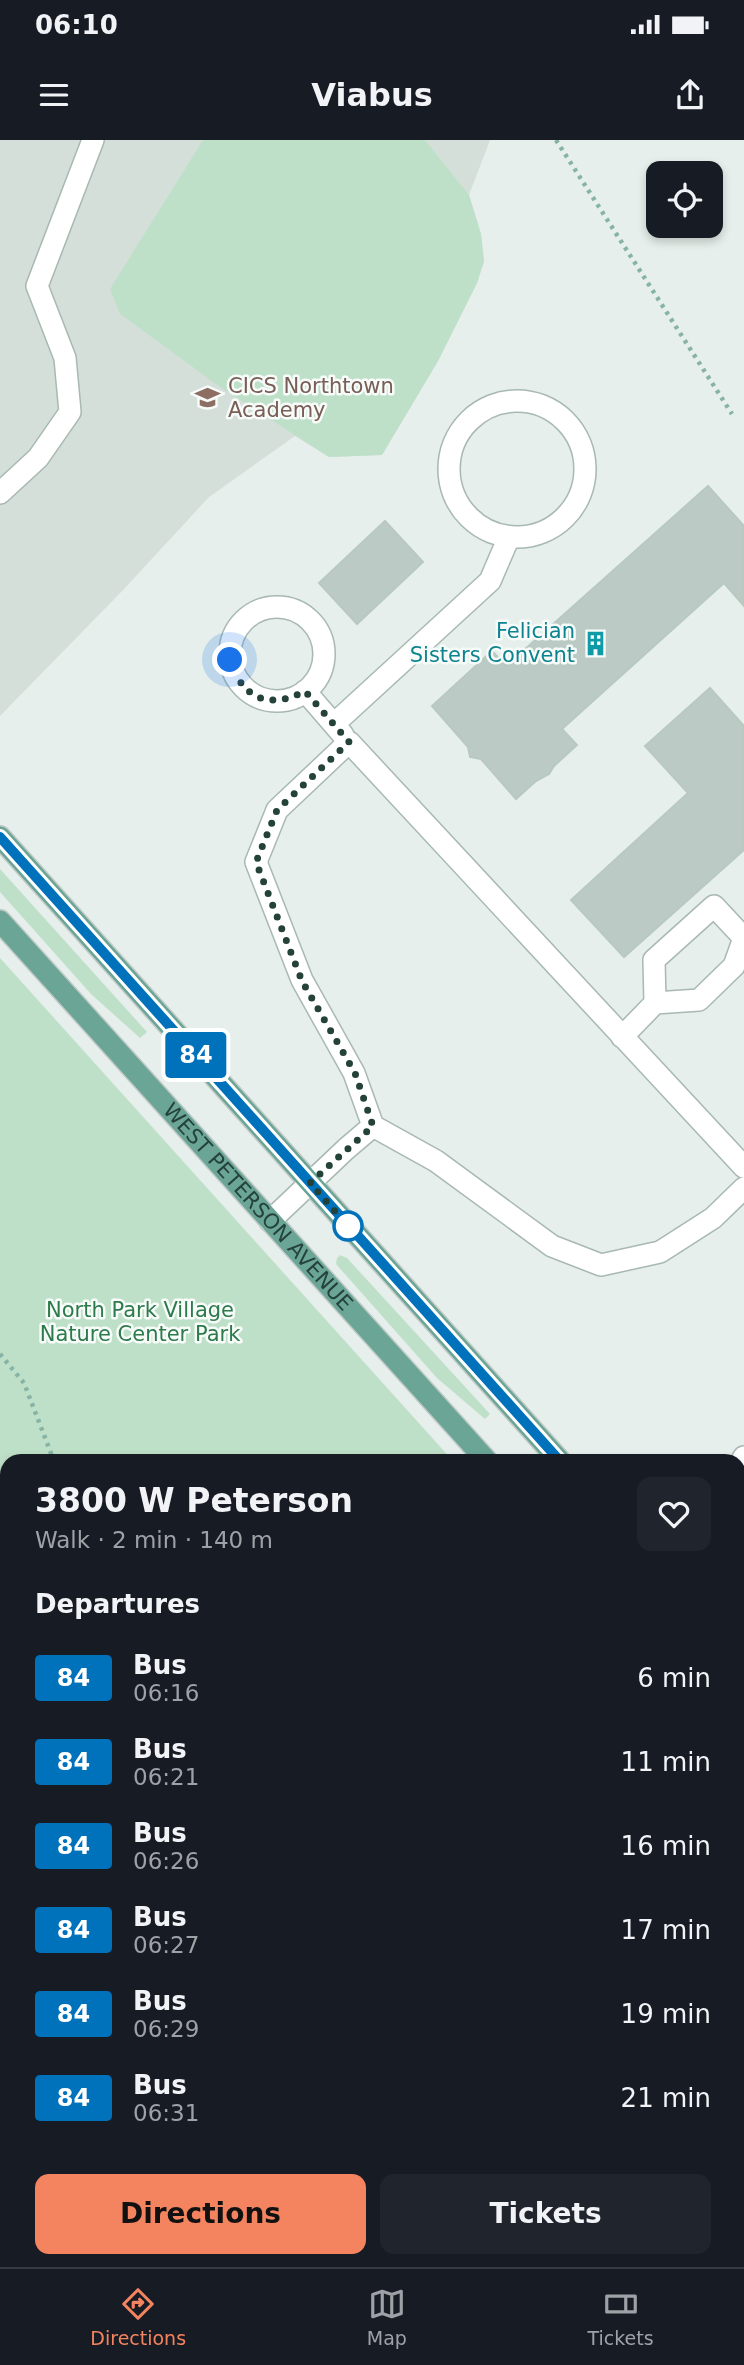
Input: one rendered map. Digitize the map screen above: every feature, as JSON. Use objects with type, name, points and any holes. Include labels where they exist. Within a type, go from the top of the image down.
[{"type":"main road","points":[[0,837],[554,1454]]},
{"type":"main road","name":"WEST PETERSON AVENUE","points":[[0,921],[481,1454]]},
{"type":"lane","points":[[0,493],[38,458],[69,412],[65,358],[37,286],[93,140]]},
{"type":"lane","points":[[505,401],[525,401],[552,411],[574,430],[582,448],[585,467],[583,486],[576,504],[564,519],[529,537],[509,537],[490,532],[474,522],[461,507],[452,489],[449,470],[451,451],[458,433],[471,418],[487,407],[505,401]]},
{"type":"lane","points":[[334,724],[490,581],[509,537]]},
{"type":"lane","points":[[279,607],[295,610],[308,620],[318,633],[324,648],[320,672],[305,691],[291,699],[275,701],[258,698],[244,689],[230,660],[231,643],[237,629],[248,617],[263,609],[279,607]]},
{"type":"lane","points":[[305,691],[349,742],[744,1167]]},
{"type":"lane","points":[[349,742],[277,810],[256,862],[302,981],[355,1073],[373,1126],[436,1161],[552,1246],[601,1265],[660,1252],[713,1217],[744,1188]]},
{"type":"lane","points":[[622,1037],[656,1003],[699,1000],[734,966],[744,938],[714,906],[654,960],[656,1003]]},
{"type":"lane","points":[[270,1221],[373,1126]]},
{"type":"path","points":[[556,140],[732,414]]},
{"type":"path","points":[[0,1354],[24,1383],[51,1454]]},
{"type":"shaded area","name":"CICS Northtown Academy","points":[[0,140],[490,140],[469,195],[481,234],[484,261],[477,283],[438,361],[382,455],[329,457],[295,436],[209,497],[0,716]]},
{"type":"green space","points":[[203,140],[425,140],[469,195],[481,234],[484,261],[477,283],[438,361],[382,455],[329,457],[220,387],[120,314],[110,289]]},
{"type":"green space","points":[[0,869],[147,1032],[140,1038],[91,994],[0,892]]},
{"type":"green space","name":"North Park Village Nature Center Park","points":[[0,958],[447,1454],[0,1454]]},
{"type":"green space","points":[[340,1255],[347,1258],[490,1414],[485,1419],[437,1378],[336,1264]]},
{"type":"building","name":"Felician Sisters Convent","points":[[708,486],[744,526],[744,606],[724,583],[562,729],[577,745],[549,774],[536,781],[516,799],[481,759],[470,757],[468,747],[432,706],[492,651],[506,666]]},
{"type":"building","points":[[385,521],[423,562],[357,624],[319,583]]},
{"type":"building","points":[[710,688],[744,726],[744,850],[624,957],[571,900],[688,793],[645,746]]},
{"type":"bus line","name":"84","points":[[0,837],[554,1454]]},
{"type":"place","name":"CICS Northtown Academy","points":[[208,398]]},
{"type":"place","name":"Felician Sisters Convent","points":[[595,643]]},
{"type":"route","points":[[230,660],[235,676],[244,689],[258,698],[275,701],[291,699],[305,691],[349,742],[277,810],[256,862],[302,981],[355,1073],[373,1126],[310,1183],[348,1226]]}]
